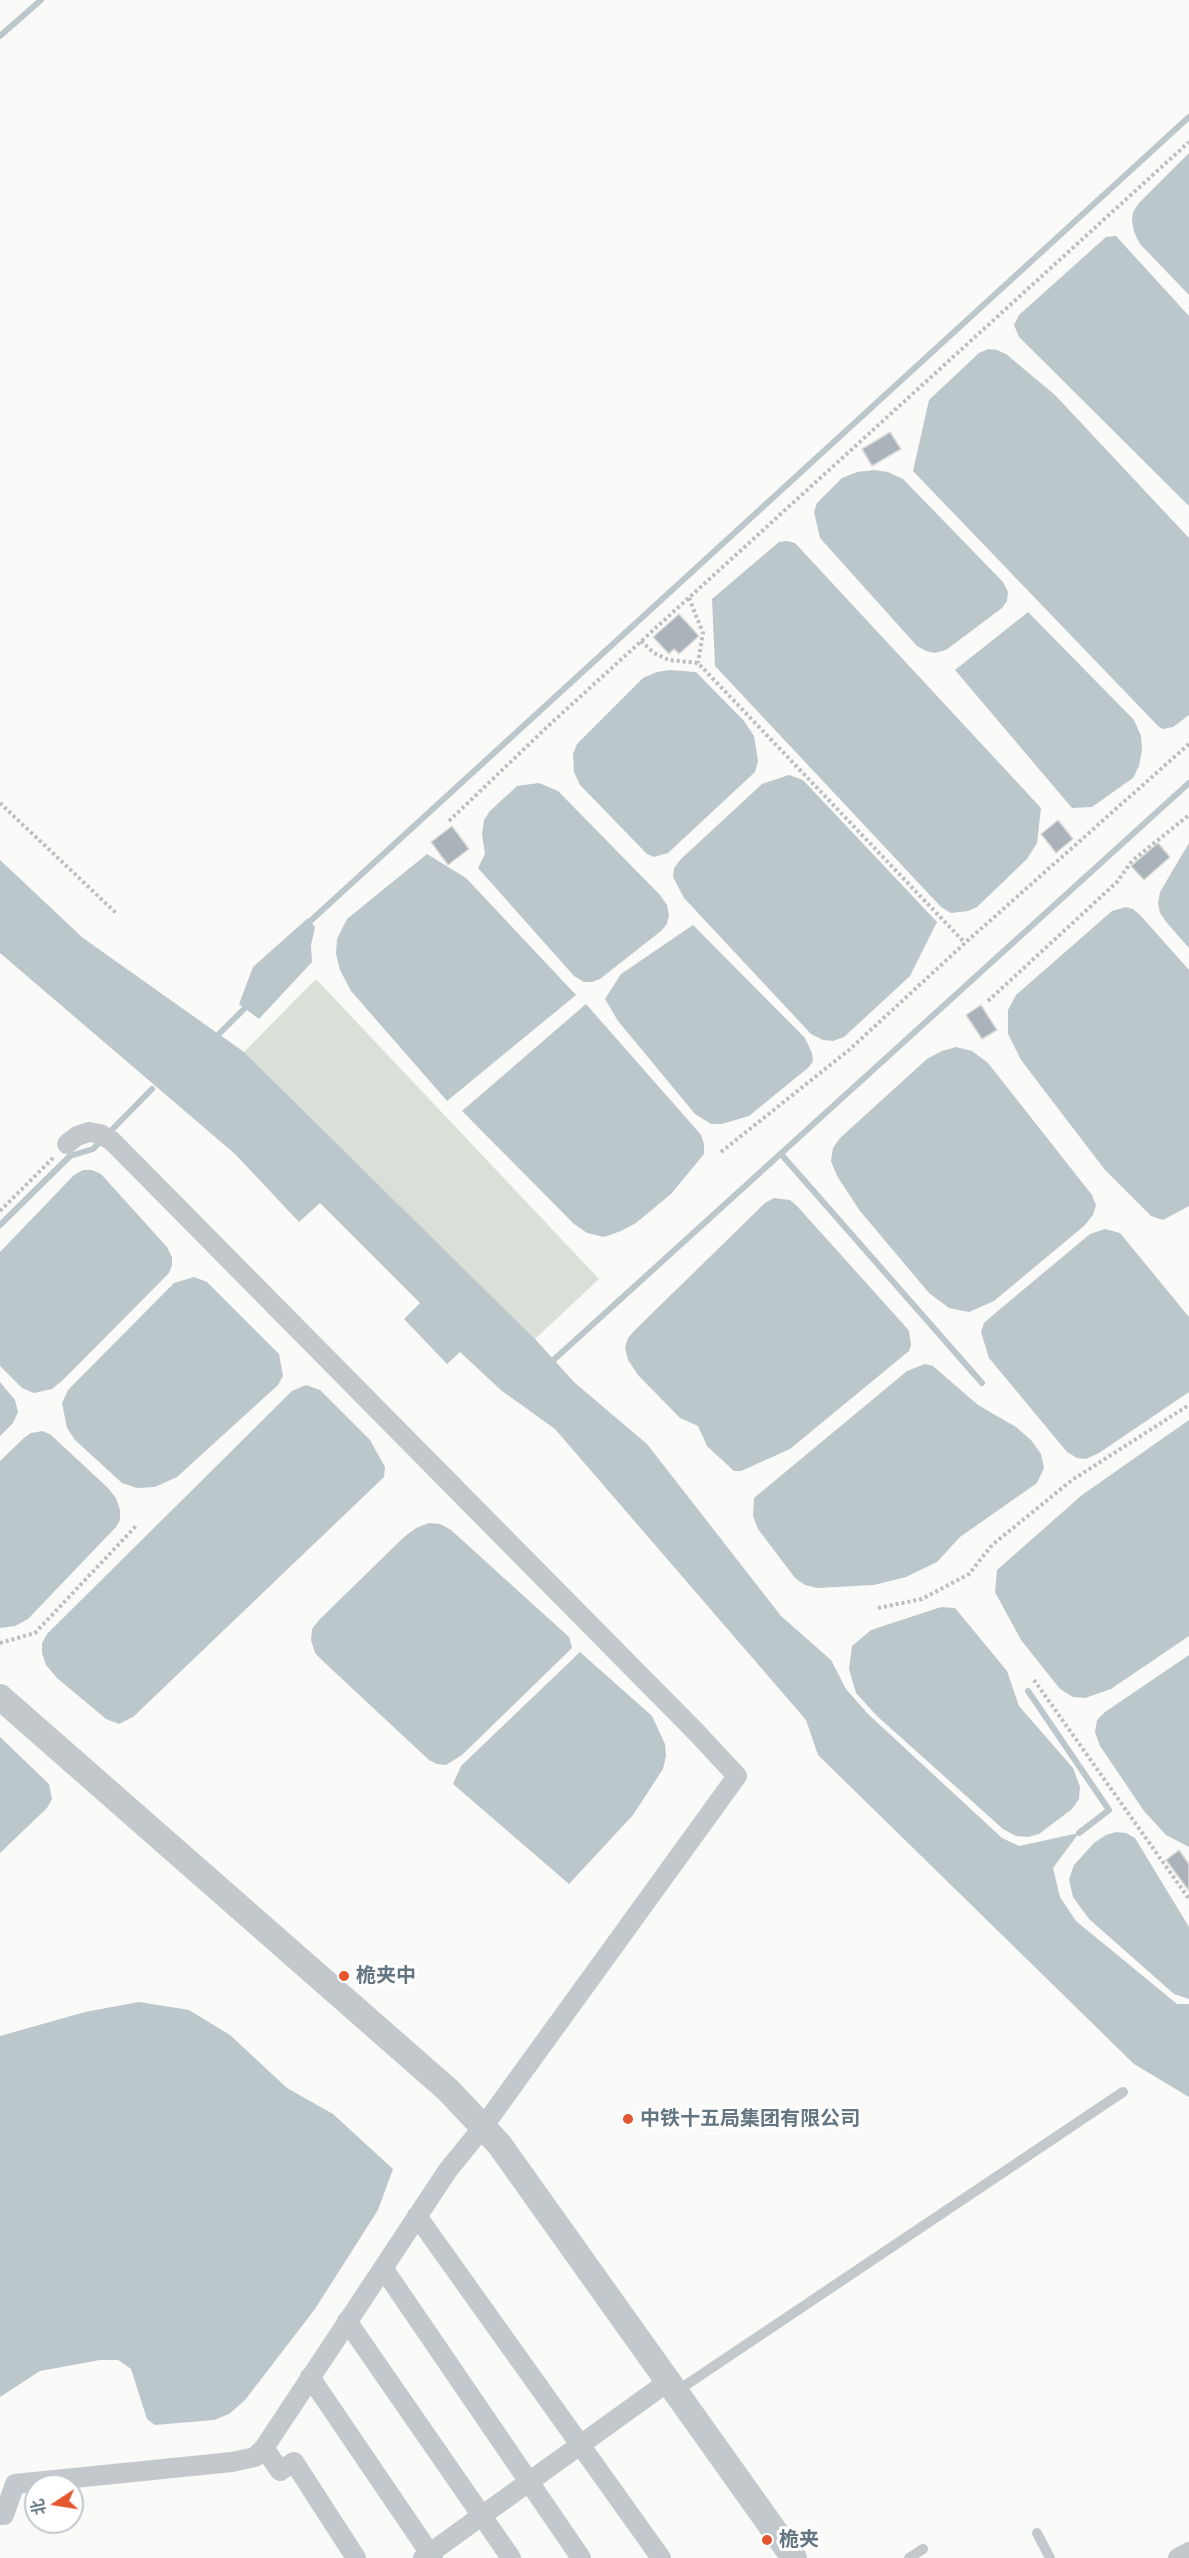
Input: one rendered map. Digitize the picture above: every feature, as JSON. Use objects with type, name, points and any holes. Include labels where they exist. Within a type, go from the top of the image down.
[{"type":"street","points":[[0,2514],[4,2515],[15,2484],[232,2462],[255,2457],[264,2448],[448,2170],[483,2127],[736,1776],[697,1733],[112,1141],[100,1134],[88,1132],[77,1136],[67,1144]]},
{"type":"street","points":[[0,1697],[448,2090],[499,2144],[794,2558]]},
{"type":"street","points":[[417,2216],[661,2558]]},
{"type":"street","points":[[383,2268],[581,2558]]},
{"type":"street","points":[[347,2321],[511,2558]]},
{"type":"street","points":[[310,2377],[429,2556],[581,2445],[673,2386]]},
{"type":"street","points":[[264,2448],[280,2471],[294,2462],[357,2558]]},
{"type":"street","points":[[1178,2558],[1189,2552]]},
{"type":"lane","points":[[673,2386],[1123,2092]]},
{"type":"lane","points":[[1037,2534],[1050,2558]]},
{"type":"lane","points":[[909,2558],[923,2549]]},
{"type":"path","points":[[450,821],[548,726],[1189,142]]},
{"type":"path","points":[[689,598],[703,633],[698,663]]},
{"type":"path","points":[[641,641],[654,652],[669,660],[698,663],[965,943]]},
{"type":"path","points":[[721,1152],[849,1050],[965,943],[1189,744]]},
{"type":"path","points":[[0,803],[116,913]]},
{"type":"path","points":[[988,1001],[1117,882],[1132,861],[1189,815]]},
{"type":"path","points":[[0,1211],[67,1144]]},
{"type":"path","points":[[878,1608],[922,1599],[969,1574],[992,1545],[1072,1480],[1189,1405]]},
{"type":"path","points":[[0,1642],[35,1633],[136,1526]]},
{"type":"path","points":[[1034,1680],[1189,1899]]},
{"type":"shaded area","points":[[1189,153],[1189,295],[1140,244],[1132,221],[1133,212],[1139,203]]},
{"type":"shaded area","points":[[1116,236],[1189,316],[1189,506],[1019,337],[1014,325],[1019,315],[1106,237]]},
{"type":"shaded area","points":[[988,349],[1006,354],[1055,395],[1189,538],[1189,715],[1173,727],[1163,729],[1158,726],[913,471],[929,400],[979,353]]},
{"type":"shaded area","points":[[874,470],[888,472],[903,479],[1003,582],[1008,592],[1007,601],[1002,608],[946,650],[935,653],[917,646],[820,538],[814,512],[817,503],[842,478],[857,472]]},
{"type":"shaded area","points":[[779,542],[795,543],[1041,808],[1037,843],[1027,859],[977,907],[968,911],[951,913],[941,907],[715,666],[712,599]]},
{"type":"shaded area","points":[[1028,612],[1134,720],[1141,736],[1142,750],[1139,766],[1133,778],[1092,807],[1072,808],[955,670]]},
{"type":"shaded area","points":[[670,670],[696,672],[744,721],[754,736],[758,761],[755,772],[668,853],[654,857],[647,854],[580,785],[574,772],[573,754],[577,744],[643,678]]},
{"type":"shaded area","points":[[789,775],[803,780],[937,922],[910,976],[844,1037],[833,1041],[823,1040],[811,1034],[684,898],[673,877],[674,868],[681,859],[762,784]]},
{"type":"shaded area","points":[[539,783],[558,791],[660,895],[667,905],[669,915],[667,924],[661,931],[600,979],[592,982],[584,982],[574,976],[478,868],[485,854],[482,834],[484,820],[490,811],[517,786]]},
{"type":"shaded area","points":[[1189,843],[1189,948],[1160,913],[1158,903],[1160,892]]},
{"type":"shaded area","points":[[427,854],[466,878],[576,995],[447,1101],[351,991],[340,970],[336,954],[337,939],[347,919]]},
{"type":"shaded area","points":[[0,860],[83,938],[244,1052],[535,1339],[575,1383],[647,1444],[781,1616],[831,1660],[846,1689],[868,1714],[1002,1838],[1019,1846],[1079,1833],[1053,1868],[1060,1897],[1076,1921],[1177,2004],[1189,2004],[1189,2097],[1134,2064],[818,1755],[806,1720],[555,1429],[502,1391],[460,1352],[447,1364],[404,1319],[420,1303],[320,1203],[299,1222],[235,1154],[0,953]]},
{"type":"shaded area","points":[[1126,907],[1140,915],[1189,970],[1189,1206],[1163,1220],[1151,1216],[1105,1170],[1021,1060],[1008,1034],[1008,1010],[1016,995],[1112,911]]},
{"type":"shaded area","points":[[308,918],[315,927],[311,945],[312,962],[259,1019],[239,1004],[253,967]]},
{"type":"shaded area","points":[[693,925],[805,1038],[812,1053],[813,1061],[809,1067],[749,1116],[722,1124],[711,1124],[695,1114],[618,1021],[605,999],[621,974]]},
{"type":"shaded area","points":[[316,979],[599,1279],[535,1339],[244,1052]]},
{"type":"shaded area","points":[[586,1004],[701,1135],[704,1144],[704,1154],[671,1194],[636,1223],[604,1237],[587,1233],[574,1224],[462,1111]]},
{"type":"shaded area","points":[[956,1047],[972,1051],[988,1063],[1092,1195],[1096,1205],[1093,1215],[1084,1226],[994,1301],[969,1312],[949,1308],[929,1293],[860,1211],[837,1176],[831,1161],[833,1148],[840,1138],[927,1059]]},
{"type":"shaded area","points":[[83,1170],[92,1170],[101,1174],[167,1247],[172,1257],[172,1265],[169,1273],[63,1380],[52,1389],[34,1393],[22,1388],[0,1366],[0,1252],[74,1175]]},
{"type":"shaded area","points":[[774,1198],[790,1200],[797,1206],[909,1331],[911,1345],[909,1351],[790,1449],[741,1471],[734,1471],[707,1446],[698,1426],[680,1418],[638,1375],[628,1360],[625,1348],[628,1338],[635,1330],[765,1203]]},
{"type":"shaded area","points":[[1105,1229],[1120,1233],[1189,1317],[1189,1392],[1099,1453],[1086,1459],[1077,1458],[1067,1452],[989,1358],[981,1332],[984,1323],[1090,1234]]},
{"type":"shaded area","points":[[194,1277],[207,1282],[279,1354],[283,1376],[278,1385],[177,1477],[155,1487],[137,1488],[122,1483],[75,1440],[67,1428],[62,1403],[68,1390],[174,1283]]},
{"type":"shaded area","points":[[925,1364],[933,1366],[978,1405],[1016,1427],[1031,1440],[1041,1454],[1044,1468],[1037,1483],[960,1537],[937,1562],[906,1577],[874,1585],[817,1588],[805,1585],[795,1578],[758,1529],[753,1516],[754,1498],[907,1371]]},
{"type":"shaded area","points":[[0,1382],[15,1400],[18,1412],[13,1423],[0,1436]]},
{"type":"shaded area","points":[[306,1385],[320,1390],[370,1440],[385,1467],[384,1477],[133,1717],[119,1724],[106,1719],[57,1678],[46,1665],[42,1643],[47,1634],[292,1391]]},
{"type":"shaded area","points":[[1189,1420],[1189,1636],[1111,1689],[1085,1698],[1073,1697],[1060,1689],[1021,1640],[995,1592],[997,1570],[1082,1495]]},
{"type":"shaded area","points":[[43,1431],[51,1435],[108,1488],[116,1498],[120,1520],[116,1527],[28,1619],[15,1626],[0,1628],[0,1461],[31,1433]]},
{"type":"shaded area","points":[[429,1523],[440,1524],[451,1530],[569,1637],[572,1648],[462,1755],[446,1765],[429,1760],[315,1653],[311,1640],[312,1629],[319,1620],[404,1537],[416,1528]]},
{"type":"shaded area","points":[[941,1607],[955,1608],[1007,1671],[1019,1706],[1073,1768],[1080,1787],[1079,1799],[1072,1809],[1039,1834],[1028,1837],[1016,1836],[1003,1829],[877,1716],[856,1693],[849,1669],[852,1646],[871,1630]]},
{"type":"shaded area","points":[[580,1652],[652,1716],[665,1744],[666,1756],[663,1769],[633,1815],[569,1884],[453,1784],[461,1766]]},
{"type":"shaded area","points":[[1189,1655],[1189,1847],[1166,1835],[1144,1811],[1100,1746],[1095,1732],[1097,1720],[1105,1712]]},
{"type":"shaded area","points":[[0,1737],[49,1784],[52,1799],[47,1808],[0,1853]]},
{"type":"shaded area","points":[[1116,1832],[1126,1833],[1135,1838],[1189,1927],[1189,1999],[1174,1994],[1089,1919],[1073,1897],[1069,1879],[1074,1865],[1094,1843]]},
{"type":"shaded area","points":[[139,2002],[189,2010],[230,2035],[287,2088],[333,2114],[393,2169],[378,2210],[315,2309],[245,2400],[229,2414],[214,2420],[155,2425],[147,2419],[131,2369],[118,2360],[100,2360],[40,2371],[0,2397],[0,2036],[85,2012]]},
{"type":"building","points":[[890,432],[901,449],[872,466],[862,449]]},
{"type":"building","points":[[679,614],[699,636],[679,654],[674,649],[669,654],[653,637]]},
{"type":"building","points":[[1058,820],[1073,839],[1056,853],[1041,834]]},
{"type":"building","points":[[452,826],[469,849],[448,865],[431,842]]},
{"type":"building","points":[[1158,843],[1170,857],[1144,880],[1131,866]]},
{"type":"building","points":[[981,1005],[997,1030],[982,1039],[966,1015]]},
{"type":"building","points":[[1179,1850],[1189,1864],[1189,1891],[1166,1860]]},
{"type":"waterway","points":[[0,36],[41,0]]},
{"type":"waterway","points":[[306,925],[1189,117]]},
{"type":"waterway","points":[[548,1365],[1189,783]]},
{"type":"waterway","points":[[214,1039],[249,1004]]},
{"type":"waterway","points":[[0,1225],[70,1156],[93,1149],[152,1089]]},
{"type":"waterway","points":[[781,1154],[982,1383]]},
{"type":"waterway","points":[[1028,1691],[1109,1810],[1079,1833]]},
{"type":"place","name":"桅夹中","points":[[344,1976]]},
{"type":"place","name":"中铁十五局集团有限公司","points":[[628,2119]]},
{"type":"place","name":"桅夹","points":[[767,2540]]}]
